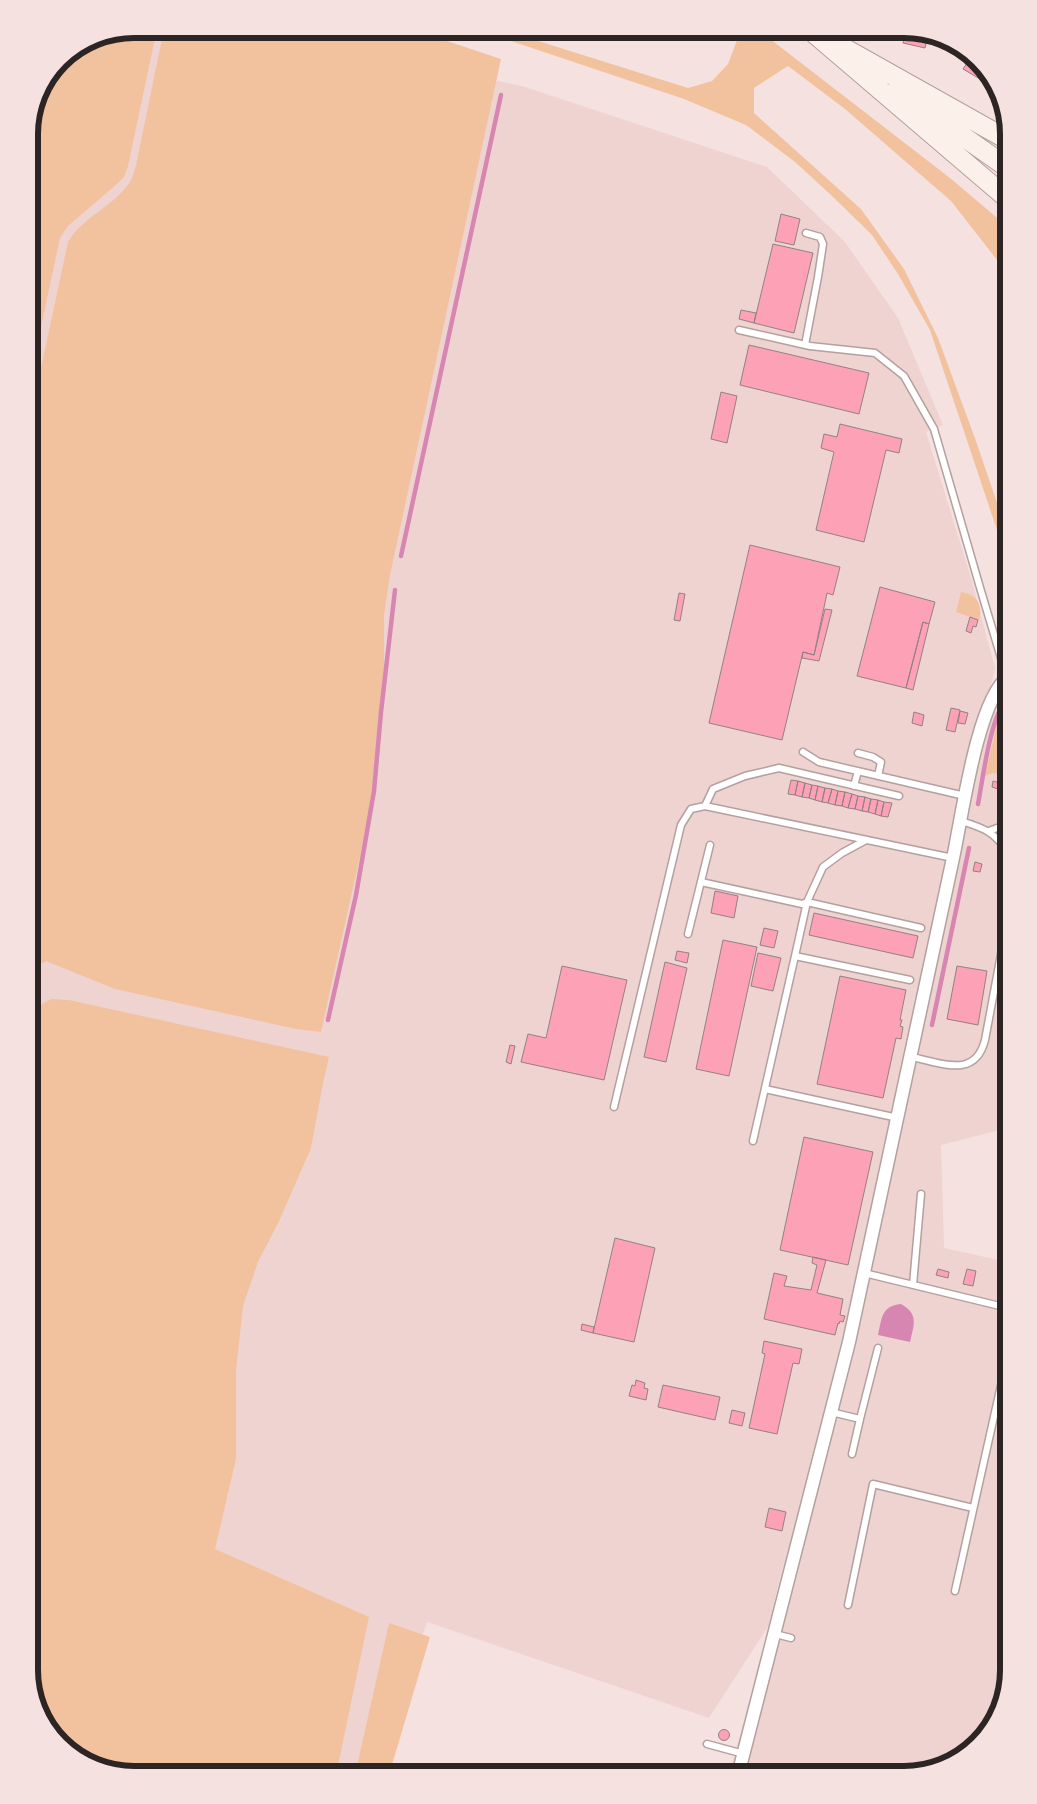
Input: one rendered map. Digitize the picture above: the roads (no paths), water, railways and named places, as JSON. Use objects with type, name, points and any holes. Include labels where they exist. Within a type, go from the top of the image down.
[{"type":"main road","points":[[820,38],[1000,192]]},
{"type":"main road","points":[[823,38],[1000,162]]},
{"type":"main road","points":[[826,38],[1000,136]]},
{"type":"street","points":[[741,1766],[831,1412],[864,1273],[965,796],[984,718],[1000,684]]},
{"type":"lane","points":[[805,345],[823,244],[820,238],[806,233]]},
{"type":"lane","points":[[739,330],[805,345],[875,353],[904,376],[934,429],[1000,650]]},
{"type":"lane","points":[[803,752],[819,762],[965,796]]},
{"type":"lane","points":[[858,753],[873,757],[881,762],[878,776]]},
{"type":"lane","points":[[705,806],[713,789],[745,776],[780,768],[899,796]]},
{"type":"lane","points":[[854,786],[858,771]]},
{"type":"lane","points":[[614,1107],[681,825],[691,809],[705,806],[953,858]]},
{"type":"lane","points":[[961,821],[989,831],[1000,841]]},
{"type":"lane","points":[[989,831],[1000,827]]},
{"type":"lane","points":[[753,1140],[807,902],[823,867],[842,853],[866,840]]},
{"type":"lane","points":[[688,934],[710,845]]},
{"type":"lane","points":[[701,882],[802,904],[807,902],[921,928]]},
{"type":"lane","points":[[795,956],[910,980]]},
{"type":"lane","points":[[911,1057],[965,1066],[974,1061],[983,1049],[1000,960]]},
{"type":"lane","points":[[765,1089],[898,1118]]},
{"type":"lane","points":[[913,1285],[921,1194]]},
{"type":"lane","points":[[864,1273],[1000,1306]]},
{"type":"lane","points":[[852,1454],[878,1348]]},
{"type":"lane","points":[[955,1591],[1000,1390]]},
{"type":"lane","points":[[831,1412],[860,1419]]},
{"type":"lane","points":[[848,1605],[873,1484],[974,1508]]},
{"type":"lane","points":[[775,1634],[791,1638]]},
{"type":"lane","points":[[707,1744],[744,1754]]},
{"type":"waterway","points":[[401,556],[501,95]]},
{"type":"waterway","points":[[328,1020],[356,895],[374,791],[395,590]]},
{"type":"waterway","points":[[978,804],[992,732],[1000,710]]},
{"type":"waterway","points":[[932,1025],[969,848]]}]
